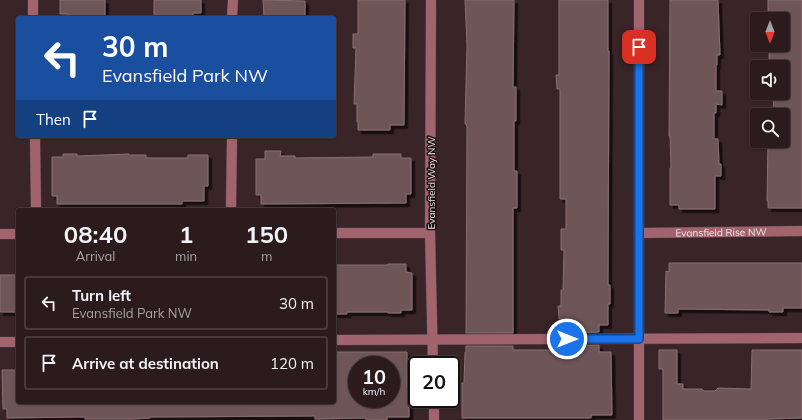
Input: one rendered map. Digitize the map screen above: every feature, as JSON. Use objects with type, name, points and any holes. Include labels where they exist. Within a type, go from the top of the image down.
[{"type":"street","points":[[33,0],[33,16]]},
{"type":"street","points":[[232,16],[233,0]]},
{"type":"street","name":"Evansfield Way NW","points":[[431,0],[430,233],[433,356]]},
{"type":"street","points":[[639,0],[639,420]]},
{"type":"street","points":[[35,138],[36,208]]},
{"type":"street","points":[[231,208],[232,138]]},
{"type":"street","name":"Evansfield Rise NW","points":[[639,233],[802,231]]},
{"type":"street","points":[[336,233],[430,233]]},
{"type":"street","points":[[0,234],[16,234]]},
{"type":"street","points":[[336,340],[802,338]]},
{"type":"street","points":[[0,342],[16,342]]},
{"type":"street","points":[[434,408],[434,420]]},
{"type":"building","points":[[60,0],[105,0],[105,16],[68,16],[68,14],[60,14]]},
{"type":"building","points":[[154,0],[201,0],[201,13],[193,13],[193,16],[154,16]]},
{"type":"building","points":[[263,0],[305,1],[305,16],[264,16]]},
{"type":"building","points":[[358,0],[405,0],[404,125],[390,125],[390,130],[358,130],[357,104],[354,104],[356,48],[353,48],[353,34],[358,34]]},
{"type":"building","points":[[465,0],[514,0],[513,87],[516,87],[516,121],[514,121],[514,171],[517,171],[517,208],[513,208],[513,333],[466,333],[467,127],[465,124],[467,45]]},
{"type":"building","points":[[559,0],[608,0],[608,285],[610,285],[610,304],[608,304],[608,325],[599,325],[599,332],[561,333],[562,319],[559,319],[558,306],[561,306],[561,290],[563,290],[564,250],[561,250],[561,229],[566,229],[566,199],[560,199],[560,89],[557,89],[556,75],[559,75]]},
{"type":"building","points":[[670,0],[718,0],[720,55],[717,55],[716,91],[722,91],[722,105],[716,104],[716,113],[714,113],[714,139],[718,139],[721,176],[715,176],[715,209],[679,209],[679,205],[670,205]]},
{"type":"building","points":[[768,0],[802,0],[802,208],[768,208],[768,148],[790,148],[790,108],[773,108],[774,100],[790,100],[790,60],[769,60],[769,52],[790,52],[790,12],[768,12]]},
{"type":"building","points":[[265,151],[281,151],[280,156],[295,156],[295,158],[373,157],[373,154],[401,154],[401,158],[411,158],[411,194],[406,194],[406,203],[261,204],[261,195],[256,195],[256,159],[265,159]]},
{"type":"building","points":[[63,154],[77,154],[77,156],[129,154],[146,155],[146,158],[188,158],[188,155],[208,155],[208,186],[204,186],[204,201],[182,201],[182,204],[57,204],[57,196],[52,196],[52,157],[63,157]]},
{"type":"building","points":[[669,263],[802,263],[802,308],[783,308],[783,312],[769,312],[769,310],[678,309],[678,313],[665,313],[666,271],[669,272]]},
{"type":"building","points":[[406,264],[406,272],[412,273],[412,310],[401,310],[401,313],[347,312],[347,314],[336,314],[336,265]]},
{"type":"building","points":[[0,275],[16,275],[16,312],[0,312]]},
{"type":"building","points":[[599,345],[599,352],[611,352],[612,415],[591,415],[591,418],[462,418],[462,383],[464,383],[466,346],[513,346],[513,350],[561,350],[561,346]]},
{"type":"building","points":[[659,350],[677,350],[677,384],[683,384],[683,389],[715,391],[718,388],[751,389],[752,350],[802,350],[802,418],[769,420],[663,420],[663,369],[659,369]]},
{"type":"building","points":[[336,352],[407,352],[409,417],[387,417],[387,420],[366,420],[366,418],[315,419],[315,416],[150,417],[133,419],[85,419],[85,417],[7,418],[7,409],[3,409],[2,370],[16,370],[16,404],[336,404]]},
{"type":"route","points":[[567,339],[639,339],[639,47]]}]
